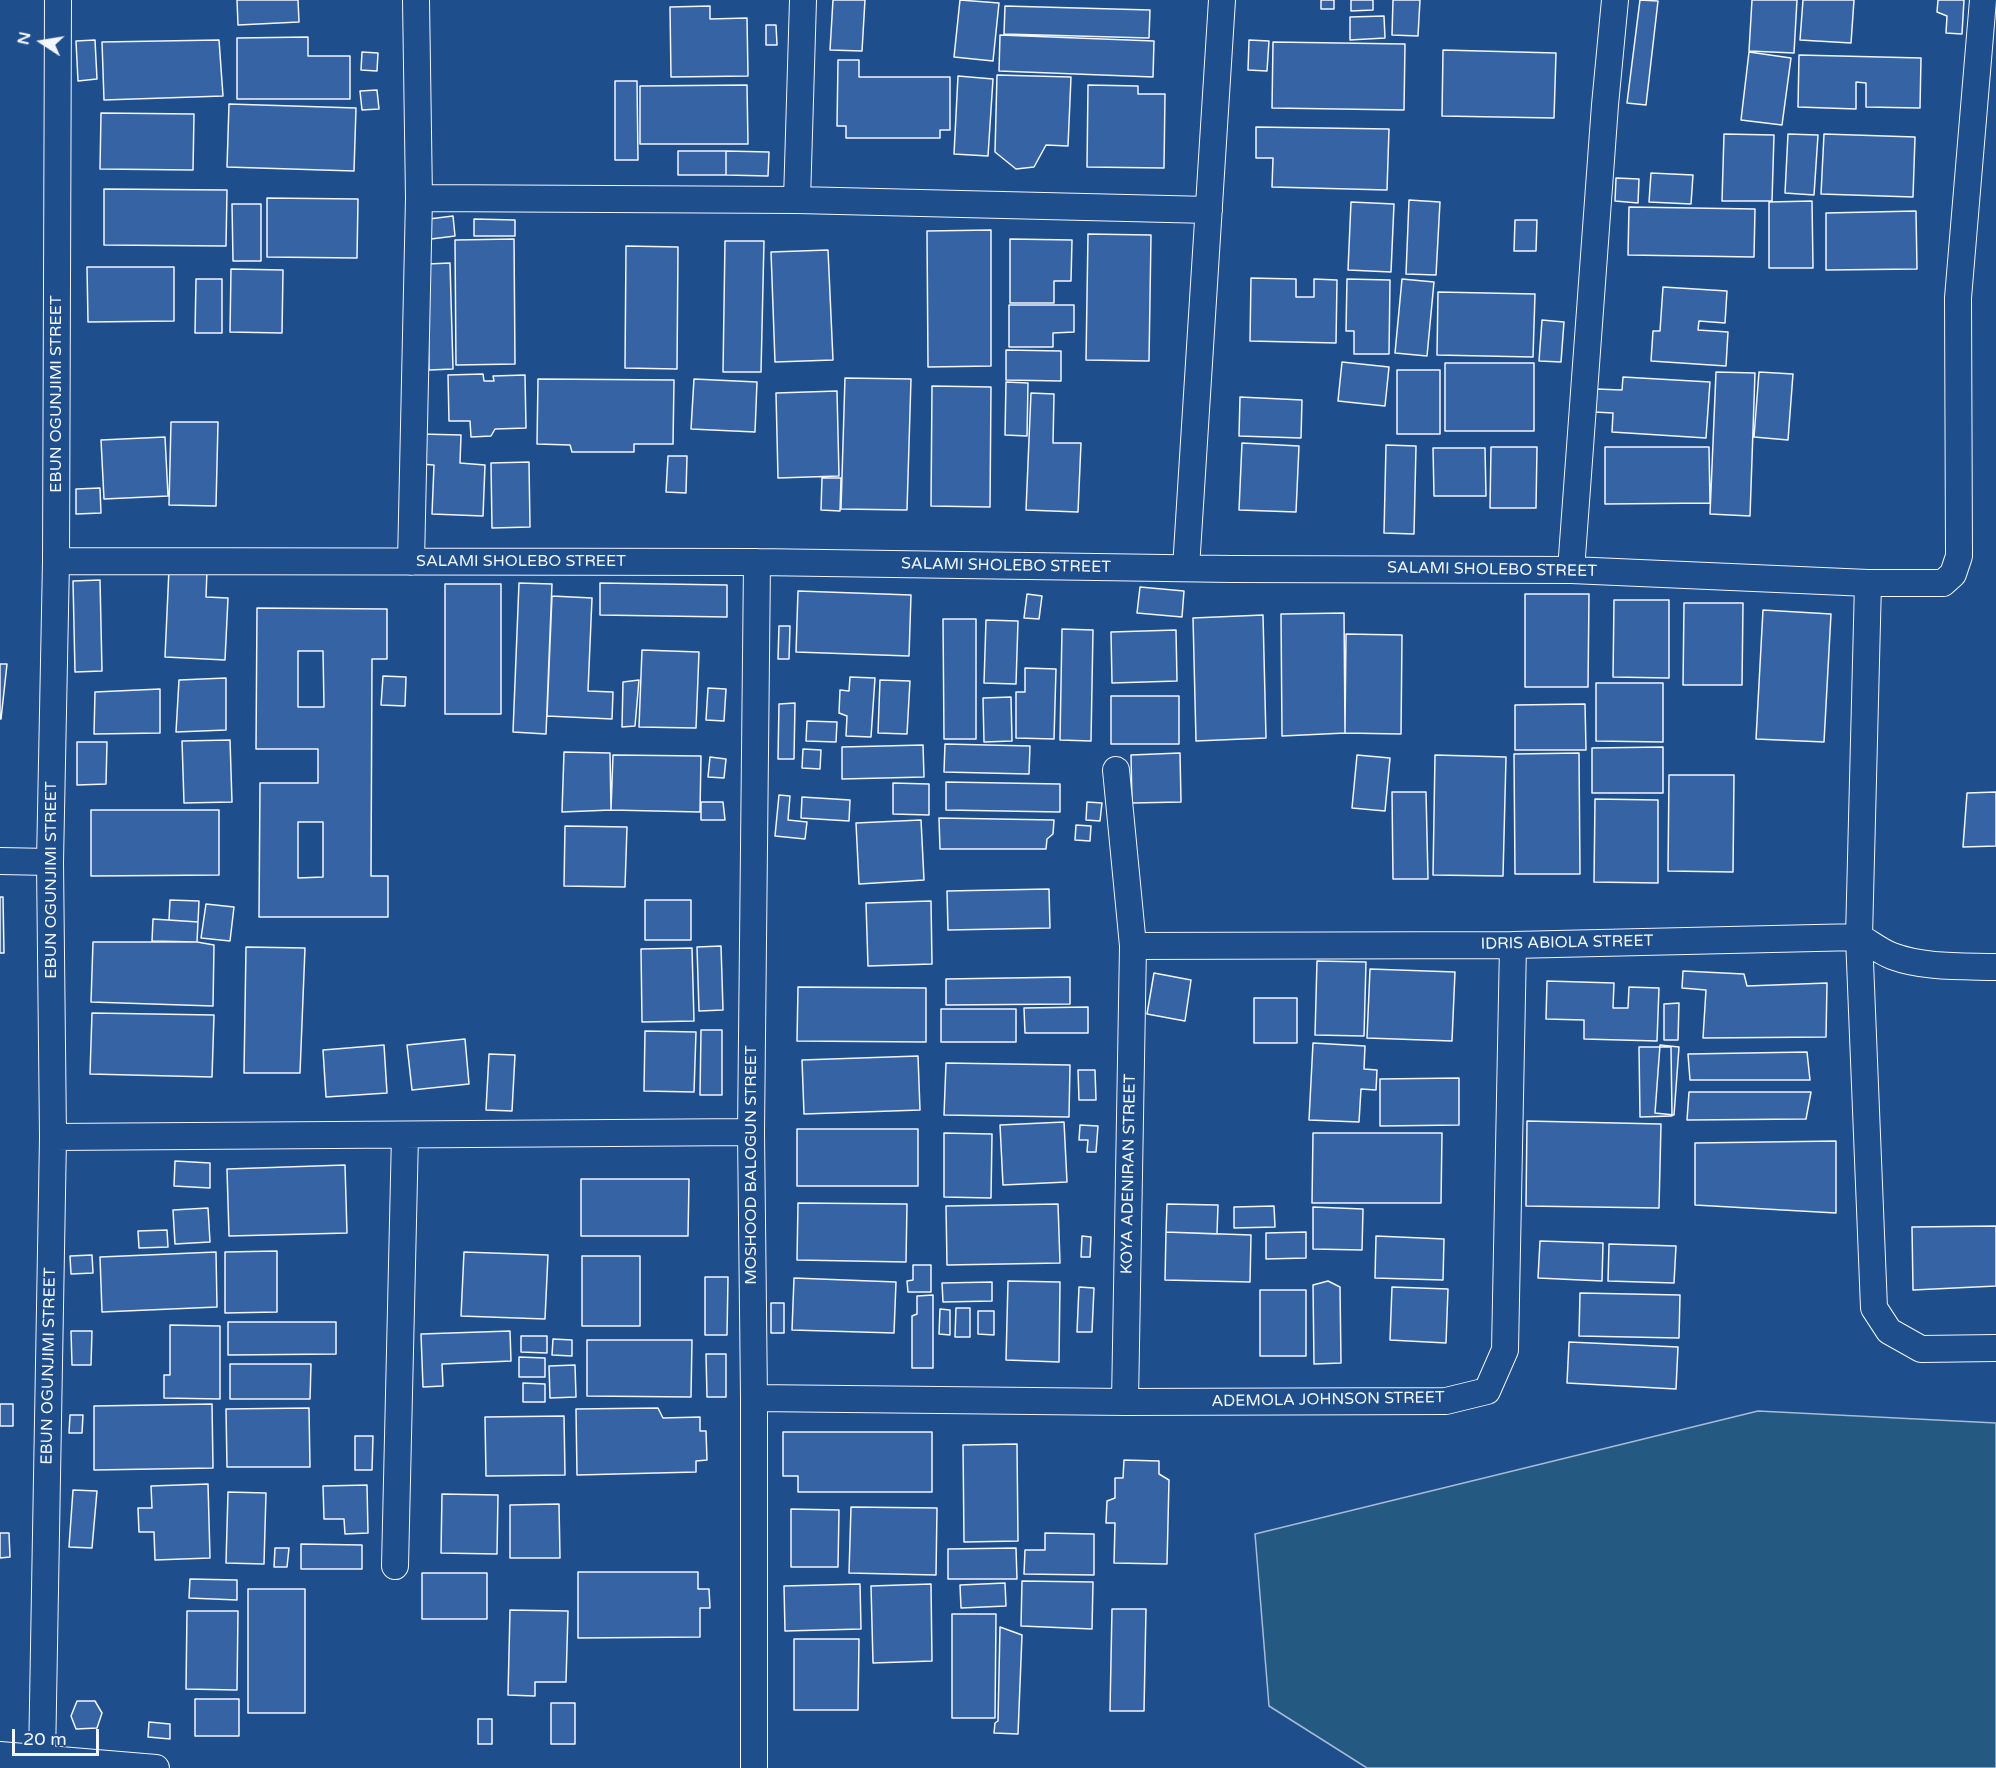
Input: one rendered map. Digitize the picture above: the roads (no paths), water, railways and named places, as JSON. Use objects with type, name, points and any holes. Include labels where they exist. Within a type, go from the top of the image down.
[{"type":"street","name":"EBUN OGUNJIMI STREET","points":[[42,1760],[53,1137],[51,862],[56,561],[58,0]]},
{"type":"street","points":[[411,562],[420,198],[416,0]]},
{"type":"street","points":[[797,200],[802,0]]},
{"type":"street","points":[[1186,568],[1222,0]]},
{"type":"street","points":[[1571,570],[1605,105],[1615,0]]},
{"type":"street","name":"SALAMI SHOLEBO STREET","points":[[56,561],[757,562],[1571,570],[1868,583],[1943,583],[1953,574],[1959,556],[1958,298],[1983,0]]},
{"type":"street","points":[[420,198],[797,200],[1209,210]]},
{"type":"street","name":"MOSHOOD BALOGUN STREET","points":[[754,1768],[751,1132],[757,562]]},
{"type":"street","points":[[1868,583],[1859,937],[1874,1308],[1888,1331],[1921,1349],[1996,1348]]},
{"type":"street","name":"KOYA ADENIRAN STREET","points":[[1116,770],[1133,946],[1125,1401]]},
{"type":"street","points":[[0,861],[51,862]]},
{"type":"street","points":[[1133,946],[1859,937],[1892,956],[1923,963],[1996,967]]},
{"type":"street","name":"IDRIS ABIOLA STREET","points":[[1133,946],[1513,945],[1859,937]]},
{"type":"street","name":"ADEMOLA JOHNSON STREET","points":[[754,1398],[1446,1401],[1487,1391],[1505,1350],[1513,945]]},
{"type":"street","points":[[53,1137],[751,1132]]},
{"type":"street","points":[[395,1566],[405,1136]]},
{"type":"street","points":[[0,1755],[156,1768]]}]
